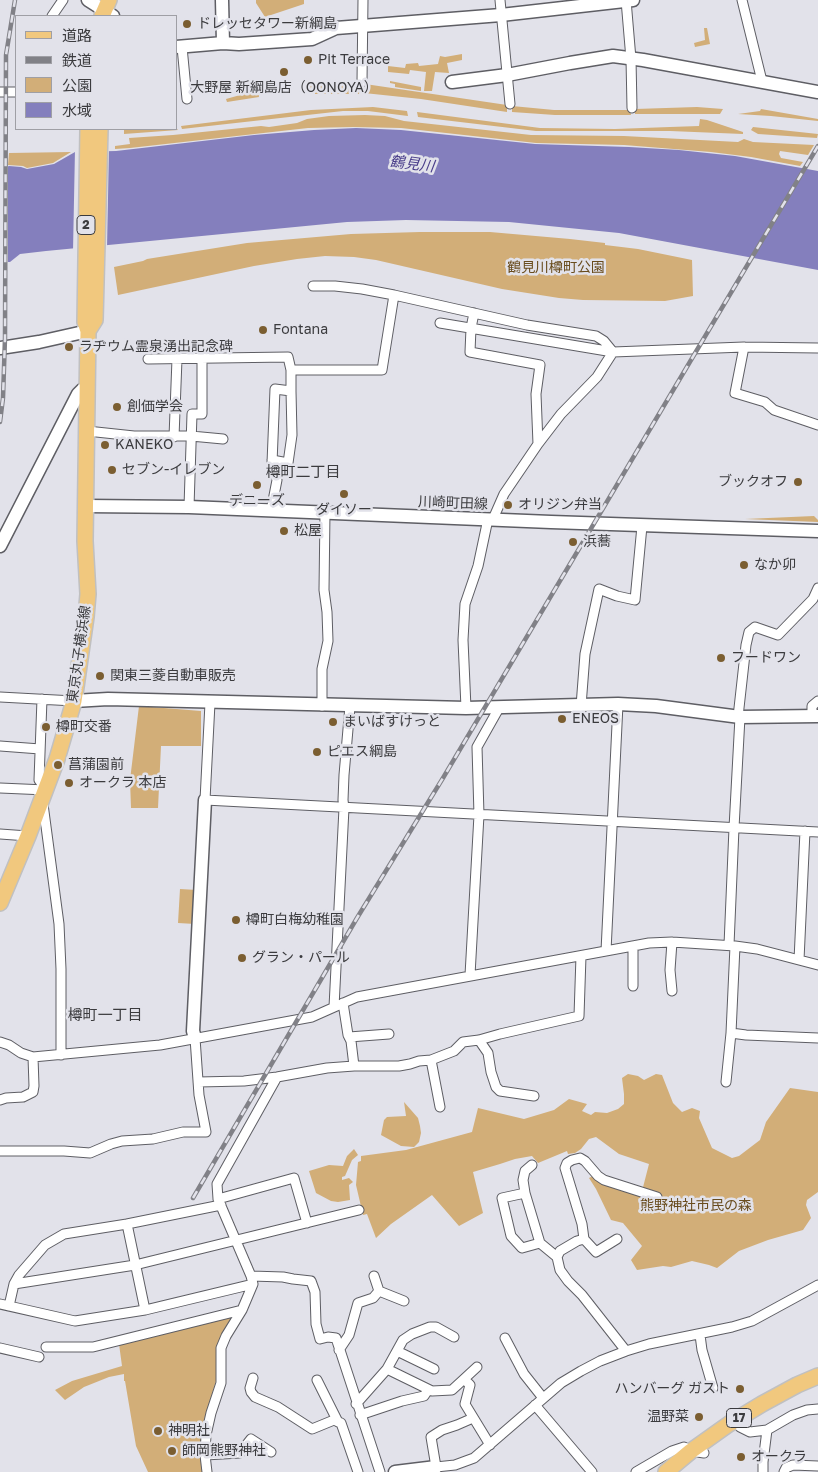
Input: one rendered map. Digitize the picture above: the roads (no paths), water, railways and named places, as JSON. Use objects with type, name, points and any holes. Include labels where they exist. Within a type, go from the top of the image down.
[{"type":"main road","name":"東京丸子横浜線","points":[[0,903],[57,759],[74,701],[81,661],[88,594],[85,541],[89,324],[88,130]]},
{"type":"main road","name":"東京丸子横浜線","points":[[89,324],[100,130]]},
{"type":"main road","name":"17","points":[[681,1472],[698,1452],[729,1424],[797,1385],[818,1376]]},
{"type":"main road","name":"17","points":[[666,1472],[740,1427],[818,1386]]},
{"type":"street","points":[[53,15],[63,0]]},
{"type":"street","points":[[88,0],[107,11]]},
{"type":"street","points":[[222,0],[223,43]]},
{"type":"street","points":[[362,82],[363,0]]},
{"type":"street","points":[[500,0],[510,104]]},
{"type":"street","points":[[187,99],[179,47],[312,39],[336,28],[501,15],[628,0],[632,108]]},
{"type":"street","points":[[742,0],[762,81]]},
{"type":"street","points":[[452,82],[507,75],[613,56],[818,92]]},
{"type":"street","points":[[0,92],[15,92]]},
{"type":"street","points":[[312,286],[345,287],[394,295],[527,325],[596,336],[604,341],[613,352]]},
{"type":"street","points":[[291,370],[382,370],[394,295]]},
{"type":"street","points":[[474,313],[470,352],[540,365],[536,394],[538,444]]},
{"type":"street","points":[[440,323],[613,352],[744,347],[818,348]]},
{"type":"street","points":[[0,348],[39,342],[89,324]]},
{"type":"street","points":[[744,347],[736,393],[765,402],[774,410],[818,425]]},
{"type":"street","points":[[466,708],[463,640],[465,604],[478,566],[490,519],[504,494],[538,444],[561,414],[597,377],[613,352]]},
{"type":"street","points":[[148,359],[288,357],[291,370],[292,435],[288,463],[272,460]]},
{"type":"street","points":[[174,436],[177,359]]},
{"type":"street","points":[[189,507],[192,414],[202,414],[202,359]]},
{"type":"street","points":[[0,546],[78,394],[88,386]]},
{"type":"street","points":[[271,511],[277,480],[272,463],[275,389],[291,391]]},
{"type":"street","points":[[87,431],[134,436],[191,436],[223,439]]},
{"type":"street","name":"川崎町田線","points":[[86,506],[189,507],[642,526],[818,531]]},
{"type":"street","points":[[322,706],[322,669],[328,642],[324,590],[325,512]]},
{"type":"street","points":[[581,706],[585,654],[600,589],[616,596],[635,600],[642,526]]},
{"type":"street","points":[[726,1082],[731,1033],[734,828],[739,717],[749,632],[755,627],[778,635],[813,599],[818,588]]},
{"type":"street","points":[[0,697],[74,701],[108,699],[322,706],[466,708],[618,704],[656,706],[739,717],[815,716],[812,706],[818,701]]},
{"type":"street","points":[[42,699],[39,780],[44,794],[59,924],[61,1055]]},
{"type":"street","points":[[0,1151],[90,1153],[122,1141],[153,1139],[183,1132],[206,1132],[199,1095],[193,1031],[210,702]]},
{"type":"street","points":[[606,951],[618,704]]},
{"type":"street","points":[[334,1007],[344,775],[350,706]]},
{"type":"street","points":[[470,975],[479,815],[477,747],[499,708]]},
{"type":"street","points":[[0,746],[40,749]]},
{"type":"street","points":[[0,788],[44,794]]},
{"type":"street","points":[[205,800],[818,832]]},
{"type":"street","points":[[799,960],[805,831]]},
{"type":"street","points":[[0,834],[28,836]]},
{"type":"street","points":[[672,942],[670,970],[672,991]]},
{"type":"street","points":[[0,1042],[33,1057],[160,1045],[312,1017],[357,998],[470,975],[648,943],[672,942],[757,949],[818,964]]},
{"type":"street","points":[[633,946],[634,986]]},
{"type":"street","points":[[198,1082],[236,1082],[327,1068],[399,1066],[431,1060],[454,1051],[463,1042],[479,1040],[579,1016],[581,956]]},
{"type":"street","points":[[343,1003],[354,1066]]},
{"type":"street","points":[[731,1033],[818,1038]]},
{"type":"street","points":[[350,1038],[389,1034]]},
{"type":"street","points":[[479,1040],[488,1053],[491,1072],[496,1087],[500,1092],[534,1096]]},
{"type":"street","points":[[0,1100],[22,1098],[33,1092],[33,1057]]},
{"type":"street","points":[[431,1060],[440,1106]]},
{"type":"street","points":[[208,1472],[205,1454],[206,1435],[221,1383],[221,1348],[242,1310],[252,1280],[219,1202],[217,1184],[277,1077]]},
{"type":"street","points":[[617,1240],[596,1252],[584,1239],[582,1224],[564,1168],[567,1163],[580,1158],[604,1180],[657,1197]]},
{"type":"street","points":[[532,1165],[525,1171],[523,1180],[525,1194],[540,1244],[556,1257],[564,1276],[582,1295],[626,1351]]},
{"type":"street","points":[[307,1223],[294,1178],[219,1202],[126,1224],[64,1234],[45,1245],[19,1275],[5,1305],[75,1321],[145,1310],[252,1280],[284,1277],[311,1280],[315,1292],[316,1324],[320,1339],[336,1338],[356,1404],[380,1472]]},
{"type":"street","points":[[525,1194],[502,1198],[511,1236],[522,1248],[540,1244]]},
{"type":"street","points":[[14,1284],[135,1265],[359,1210]]},
{"type":"street","points":[[126,1224],[145,1310]]},
{"type":"street","points":[[556,1257],[560,1251],[584,1239]]},
{"type":"street","points":[[374,1276],[379,1291],[404,1301]]},
{"type":"street","points":[[395,1472],[435,1469],[455,1465],[474,1458],[561,1383],[581,1371],[626,1351],[649,1344],[700,1335],[752,1321],[818,1284]]},
{"type":"street","points":[[339,1350],[349,1335],[358,1303],[373,1298],[379,1291]]},
{"type":"street","points":[[46,1347],[93,1347],[242,1310]]},
{"type":"street","points":[[356,1404],[387,1370],[403,1340],[412,1334],[430,1327],[436,1327],[454,1337]]},
{"type":"street","points":[[700,1335],[702,1350],[713,1388]]},
{"type":"street","points":[[505,1338],[524,1374],[543,1398]]},
{"type":"street","points":[[0,1348],[40,1357]]},
{"type":"street","points":[[396,1351],[434,1369]]},
{"type":"street","points":[[387,1370],[432,1391],[452,1390],[477,1367]]},
{"type":"street","points":[[253,1378],[250,1388],[255,1397],[278,1408],[312,1429],[334,1420],[338,1422]]},
{"type":"street","points":[[464,1379],[470,1385],[465,1404],[490,1445]]},
{"type":"street","points":[[317,1380],[338,1422],[341,1423],[358,1472]]},
{"type":"street","points":[[360,1415],[424,1396],[428,1390]]},
{"type":"street","points":[[535,1405],[592,1472]]},
{"type":"street","points":[[740,1427],[750,1432],[767,1430],[793,1415],[807,1410],[818,1409]]},
{"type":"street","points":[[435,1469],[431,1437],[442,1430],[472,1418]]},
{"type":"street","points":[[764,1472],[763,1462],[767,1430]]},
{"type":"street","points":[[205,1454],[240,1453],[251,1439],[270,1452]]},
{"type":"street","points":[[636,1472],[672,1450],[684,1446],[698,1452]]},
{"type":"street","points":[[784,1472],[786,1468],[793,1466],[818,1466]]},
{"type":"water","name":"鶴見川","points":[[356,128],[401,130],[535,144],[679,150],[735,156],[818,171],[818,270],[619,233],[509,222],[406,220],[347,222],[46,251],[20,254],[10,262],[0,262],[0,170],[9,166],[27,169],[54,164],[75,152],[116,151],[254,135]]},
{"type":"railway","points":[[0,422],[3,398],[5,338],[6,55],[15,0]]},
{"type":"railway","points":[[193,1198],[357,918],[443,778],[818,146]]},
{"type":"place","name":"ドレッセタワー新綱島","points":[[187,24]]},
{"type":"place","name":"Pit Terrace","points":[[308,60]]},
{"type":"place","name":"大野屋 新綱島店（OONOYA）","points":[[284,72]]},
{"type":"place","name":"Fontana","points":[[263,330]]},
{"type":"place","name":"ラヂウム霊泉湧出記念碑","points":[[69,347]]},
{"type":"place","name":"創価学会","points":[[117,407]]},
{"type":"place","name":"KANEKO","points":[[105,445]]},
{"type":"place","name":"セブン-イレブン","points":[[112,470]]},
{"type":"place","name":"ブックオフ","points":[[798,482]]},
{"type":"place","name":"デニーズ","points":[[257,485]]},
{"type":"place","name":"ダイソー","points":[[344,494]]},
{"type":"place","name":"オリジン弁当","points":[[508,505]]},
{"type":"place","name":"松屋","points":[[284,531]]},
{"type":"place","name":"浜蕎","points":[[573,542]]},
{"type":"place","name":"なか卯","points":[[744,565]]},
{"type":"place","name":"フードワン","points":[[721,658]]},
{"type":"place","name":"関東三菱自動車販売","points":[[100,676]]},
{"type":"place","name":"ENEOS","points":[[562,719]]},
{"type":"place","name":"まいばすけっと","points":[[333,722]]},
{"type":"place","name":"樽町交番","points":[[46,727]]},
{"type":"place","name":"ピエス綱島","points":[[317,752]]},
{"type":"place","name":"菖蒲園前","points":[[58,765]]},
{"type":"place","name":"オークラ 本店","points":[[69,783]]},
{"type":"place","name":"樽町白梅幼稚園","points":[[236,920]]},
{"type":"place","name":"グラン・パール","points":[[242,958]]},
{"type":"place","name":"ハンバーグ ガスト","points":[[740,1389]]},
{"type":"place","name":"温野菜","points":[[699,1417]]},
{"type":"place","name":"神明社","points":[[158,1431]]},
{"type":"place","name":"師岡熊野神社","points":[[172,1451]]},
{"type":"place","name":"オークラ","points":[[741,1457]]},
{"type":"district","name":"樽町二丁目","points":[[303,472]]},
{"type":"district","name":"樽町一丁目","points":[[105,1015]]},
{"type":"park label","name":"鶴見川樽町公園","points":[[556,268]]},
{"type":"park label","name":"熊野神社市民の森","points":[[696,1206]]}]
